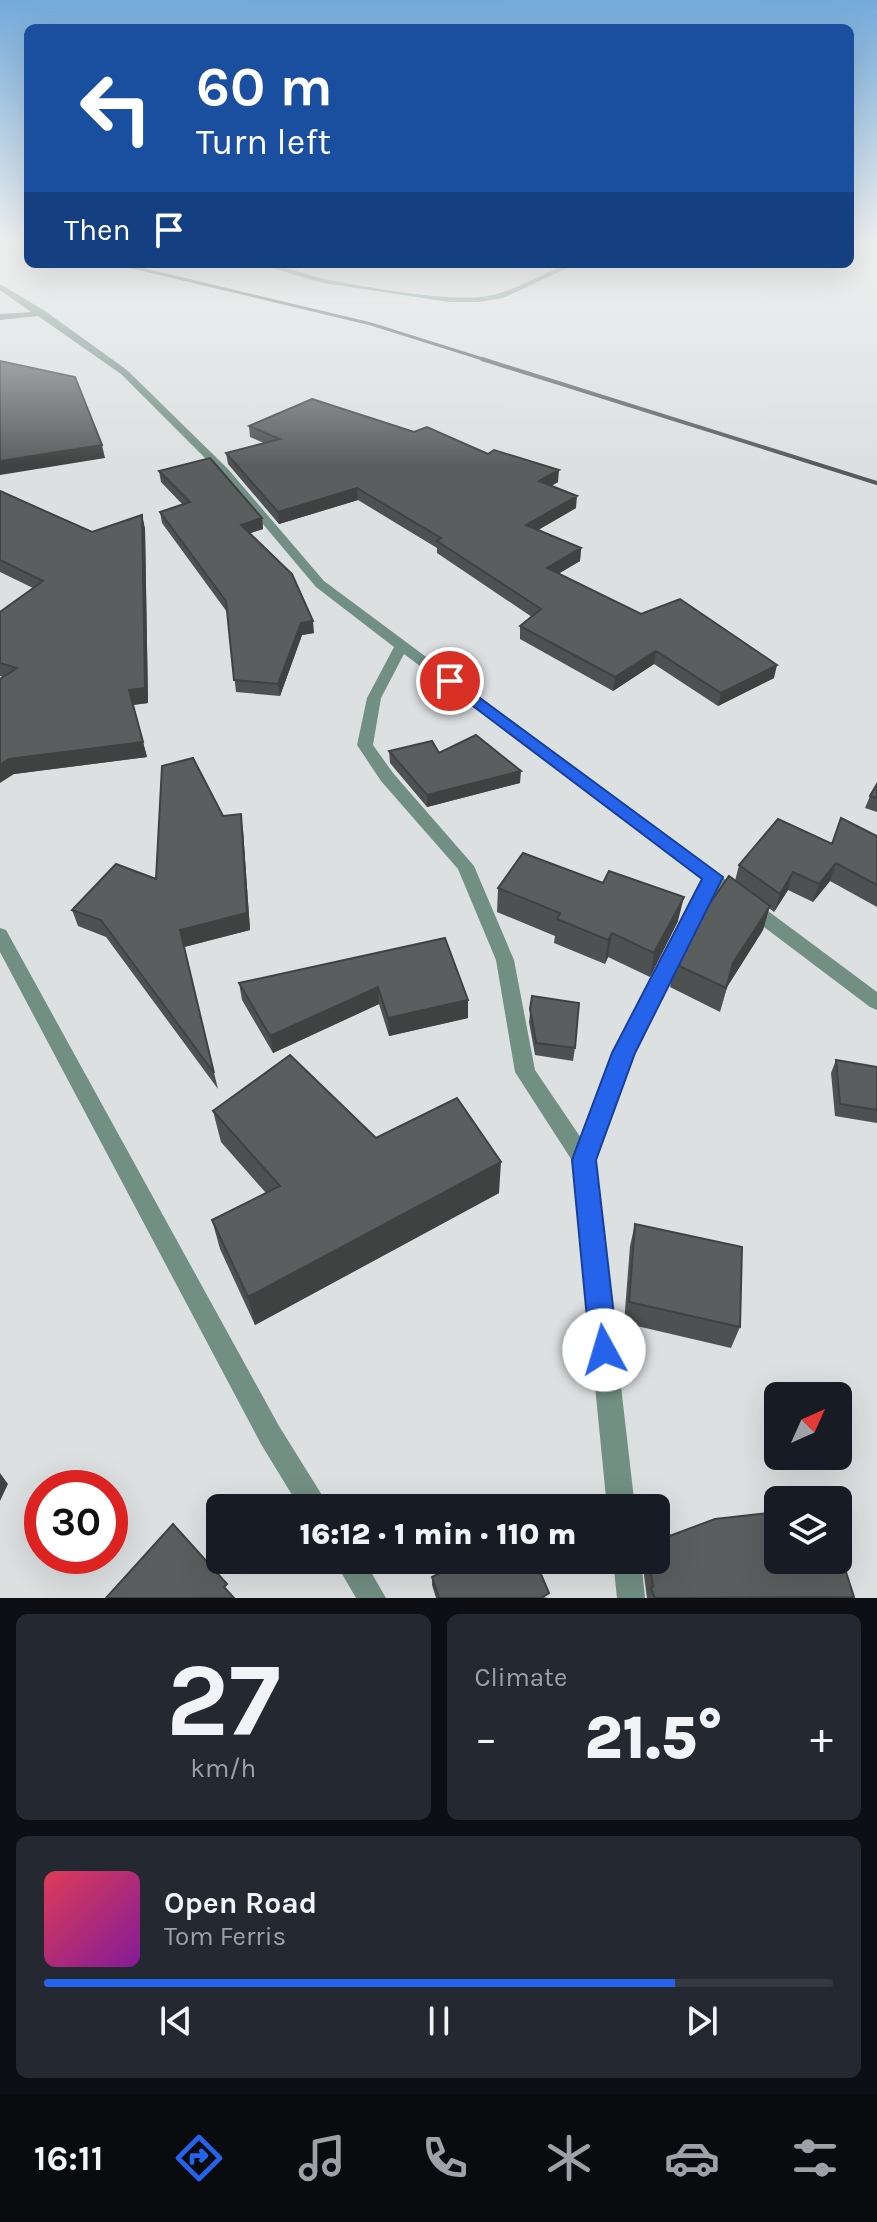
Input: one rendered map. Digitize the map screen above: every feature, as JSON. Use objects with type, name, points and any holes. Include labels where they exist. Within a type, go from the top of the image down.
[{"type":"street","points":[[46,316],[124,372],[224,471],[320,584],[877,1002]]},
{"type":"street","points":[[402,645],[374,698],[365,745],[387,777],[465,866],[505,960],[525,1072],[584,1160]]},
{"type":"street","points":[[620,1494],[584,1160],[624,1053],[713,877]]},
{"type":"street","points":[[0,935],[270,1435],[307,1494]]},
{"type":"street","points":[[357,1574],[372,1598]]},
{"type":"street","points":[[628,1574],[631,1598]]},
{"type":"building","points":[[0,361],[75,377],[102,445],[0,461]]},
{"type":"building","points":[[312,399],[414,432],[427,427],[488,454],[494,450],[559,470],[539,481],[577,496],[526,525],[581,548],[547,568],[641,614],[680,599],[777,665],[721,693],[656,651],[615,677],[520,626],[541,609],[437,541],[441,538],[357,488],[278,512],[226,453],[280,439],[249,426]]},
{"type":"building","points":[[210,458],[262,518],[241,525],[292,574],[313,621],[301,623],[278,684],[234,680],[226,601],[160,512],[190,502],[159,471]]},
{"type":"building","points":[[0,491],[92,532],[142,515],[145,688],[129,690],[143,742],[9,759],[0,765],[0,679],[17,668],[0,663],[0,612],[43,581],[0,560]]},
{"type":"building","points":[[476,735],[521,771],[427,795],[389,751],[432,741],[439,753]]},
{"type":"building","points":[[193,758],[223,816],[241,814],[247,913],[180,930],[214,1073],[101,920],[72,910],[116,864],[156,879],[162,766]]},
{"type":"building","points":[[877,784],[877,798],[870,796]]},
{"type":"building","points":[[841,818],[877,836],[877,885],[836,863],[819,884],[793,872],[780,894],[739,865],[778,819],[832,844]]},
{"type":"building","points":[[523,853],[603,883],[609,871],[684,897],[654,953],[612,933],[608,940],[557,919],[560,913],[498,888]]},
{"type":"building","points":[[729,876],[770,906],[733,963],[726,988],[675,964],[705,905],[708,906]]},
{"type":"building","points":[[445,938],[468,1000],[388,1018],[378,987],[270,1036],[239,983]]},
{"type":"building","points":[[532,996],[579,1003],[575,1048],[536,1043],[530,1009]]},
{"type":"building","points":[[290,1055],[376,1138],[457,1098],[501,1162],[248,1297],[212,1220],[280,1186],[213,1111]]},
{"type":"building","points":[[836,1060],[877,1067],[877,1110],[840,1104]]},
{"type":"building","points":[[635,1224],[742,1247],[740,1327],[629,1302]]},
{"type":"building","points":[[764,1514],[764,1574],[847,1574],[854,1597],[655,1598],[651,1589],[651,1574],[670,1574],[670,1536],[715,1519]]},
{"type":"building","points":[[173,1524],[206,1561],[206,1574],[218,1574],[234,1598],[106,1598]]},
{"type":"building","points":[[438,1574],[541,1574],[549,1593],[541,1598],[439,1598],[432,1577]]},
{"type":"railway","points":[[336,316],[489,361]]},
{"type":"railway","points":[[482,359],[877,483]]},
{"type":"route","points":[[450,681],[713,877],[624,1053],[584,1160],[604,1350]]}]
